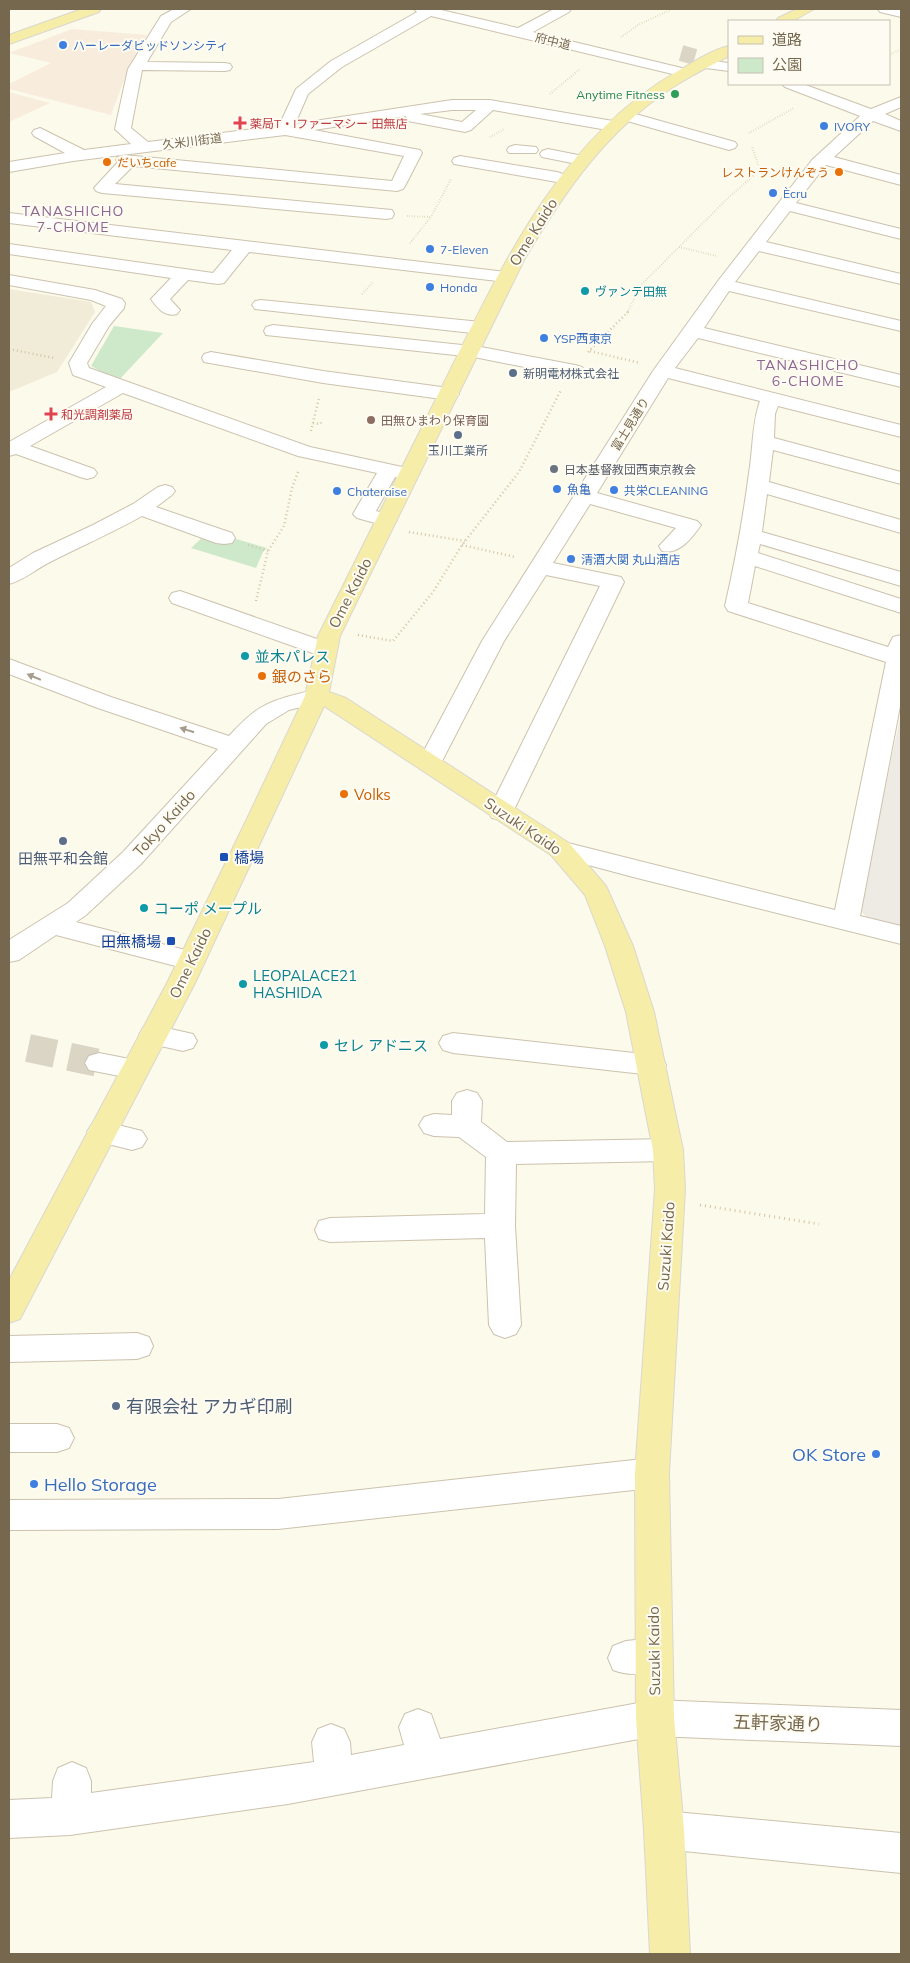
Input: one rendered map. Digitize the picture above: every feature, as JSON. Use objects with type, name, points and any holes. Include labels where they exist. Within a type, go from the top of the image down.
[{"type":"main road","points":[[9,40],[94,9]]},
{"type":"main road","points":[[785,20],[807,9]]},
{"type":"main road","name":"Ome Kaido","points":[[9,1310],[191,961],[317,696],[329,636],[396,526],[399,472],[476,353],[481,328],[499,276],[582,160],[619,121],[650,96],[698,64],[728,50]]},
{"type":"main road","name":"Suzuki Kaido","points":[[317,696],[338,703],[430,762],[501,812],[560,849],[597,892],[619,946],[640,1012],[668,1150],[670,1201],[640,1656],[655,1718],[664,1830],[670,1954]]},
{"type":"street","points":[[144,147],[123,129],[137,66],[166,19],[184,9]]},
{"type":"street","points":[[520,33],[564,9]]},
{"type":"street","points":[[885,9],[901,13]]},
{"type":"street","points":[[101,153],[128,161],[396,186],[414,153],[284,130],[301,92],[337,63],[425,10]]},
{"type":"street","name":"府中道","points":[[425,10],[520,33],[698,64],[728,67]]},
{"type":"street","points":[[337,63],[361,65]]},
{"type":"street","points":[[137,66],[225,67]]},
{"type":"street","points":[[793,85],[901,126]]},
{"type":"street","points":[[870,115],[901,102]]},
{"type":"street","name":"久米川街道","points":[[9,167],[82,155],[284,130],[344,118],[466,103],[509,106],[619,121],[730,145]]},
{"type":"street","points":[[387,114],[465,127],[490,105]]},
{"type":"street","name":"富士見通り","points":[[430,762],[493,640],[664,370],[694,331],[724,285],[785,205],[823,159],[870,115]]},
{"type":"street","points":[[25,139],[59,125]]},
{"type":"street","points":[[40,133],[82,155]]},
{"type":"street","points":[[548,154],[582,160]]},
{"type":"street","points":[[823,159],[901,180]]},
{"type":"street","points":[[128,161],[102,188],[328,215],[386,214]]},
{"type":"street","points":[[460,161],[556,177]]},
{"type":"street","points":[[328,215],[337,181]]},
{"type":"street","points":[[785,205],[901,234]]},
{"type":"street","points":[[9,218],[499,276]]},
{"type":"street","points":[[9,249],[218,279],[245,245]]},
{"type":"street","points":[[754,245],[901,279]]},
{"type":"street","points":[[464,272],[473,256]]},
{"type":"street","points":[[170,310],[160,299],[184,274]]},
{"type":"street","points":[[9,280],[94,295],[116,303],[115,308],[101,324],[78,363],[80,371],[305,452],[353,464],[399,472]]},
{"type":"street","points":[[724,285],[901,326]]},
{"type":"street","points":[[261,305],[481,328]]},
{"type":"street","points":[[273,331],[476,353],[575,371]]},
{"type":"street","points":[[694,331],[901,380]]},
{"type":"street","points":[[211,358],[323,377],[449,394]]},
{"type":"street","points":[[664,370],[901,431]]},
{"type":"street","points":[[11,449],[121,386]]},
{"type":"street","points":[[772,399],[765,414],[764,441],[749,545],[736,606],[900,650],[846,921]]},
{"type":"street","points":[[764,441],[901,478]]},
{"type":"street","points":[[11,449],[86,474]]},
{"type":"street","points":[[758,485],[901,527]]},
{"type":"street","points":[[9,577],[41,558],[101,530],[140,508],[165,491]]},
{"type":"street","points":[[585,496],[690,525],[670,546]]},
{"type":"street","points":[[140,508],[224,538]]},
{"type":"street","points":[[749,545],[901,579]]},
{"type":"street","points":[[749,545],[901,606]]},
{"type":"street","points":[[501,812],[613,582],[541,565]]},
{"type":"street","points":[[180,598],[326,650]]},
{"type":"street","points":[[9,666],[103,702],[234,746]]},
{"type":"street","name":"Tokyo Kaido","points":[[27,937],[77,910],[132,858],[258,719],[281,705],[317,696]]},
{"type":"street","points":[[560,849],[632,870],[901,935]]},
{"type":"street","points":[[27,937],[191,961]]},
{"type":"street","points":[[153,1035],[183,1041]]},
{"type":"street","points":[[453,1044],[652,1065]]},
{"type":"street","points":[[99,1062],[135,1069]]},
{"type":"street","points":[[434,1125],[466,1113],[501,1153],[500,1226],[505,1325]]},
{"type":"street","points":[[102,1132],[132,1139]]},
{"type":"street","points":[[501,1153],[668,1150]]},
{"type":"street","points":[[330,1230],[500,1226]]},
{"type":"street","points":[[9,1349],[137,1346]]},
{"type":"street","points":[[9,1438],[57,1438]]},
{"type":"street","points":[[9,1515],[278,1514],[468,1486],[652,1473]]},
{"type":"street","name":"五軒家通り","points":[[9,1819],[71,1799],[288,1785],[332,1759],[422,1743],[655,1718],[901,1728]]},
{"type":"street","points":[[664,1830],[901,1853]]},
{"type":"path","points":[[618,40],[638,25],[672,9]]},
{"type":"path","points":[[549,95],[585,66]]},
{"type":"path","points":[[678,247],[742,261]]},
{"type":"path","points":[[9,349],[57,359]]},
{"type":"path","points":[[589,351],[664,370]]},
{"type":"path","points":[[313,423],[320,424],[323,420]]},
{"type":"path","points":[[254,607],[268,551],[284,526],[292,488],[298,472]]},
{"type":"path","points":[[396,526],[465,541]]},
{"type":"path","points":[[462,545],[541,565]]},
{"type":"path","points":[[670,1201],[819,1224]]},
{"type":"shaded area","points":[[72,29],[147,35],[130,64],[111,115],[9,89],[9,84],[51,63],[9,53]]},
{"type":"shaded area","points":[[9,92],[50,103],[9,122]]},
{"type":"shaded area","points":[[9,289],[91,302],[95,312],[57,372],[9,392]]},
{"type":"shaded area","points":[[901,714],[901,928],[870,921],[859,909]]},
{"type":"green space","points":[[114,326],[163,333],[118,381],[91,366]]},
{"type":"green space","points":[[205,535],[226,536],[267,548],[263,552],[256,568],[191,548]]},
{"type":"tunnel","points":[[681,53],[695,57]]},
{"type":"tunnel","points":[[28,1048],[99,1063]]},
{"type":"place","name":"ハーレーダビッドソンシティ","points":[[63,45]]},
{"type":"place","name":"Anytime Fitness","points":[[675,94]]},
{"type":"place","name":"薬局T・Iファーマシー 田無店","points":[[240,123]]},
{"type":"place","name":"IVORY","points":[[824,126]]},
{"type":"place","name":"だいちcafe","points":[[107,162]]},
{"type":"place","name":"レストランけんぞう","points":[[839,172]]},
{"type":"place","name":"Ècru","points":[[773,193]]},
{"type":"place","name":"7-Eleven","points":[[430,249]]},
{"type":"place","name":"Honda","points":[[430,287]]},
{"type":"place","name":"ヴァンテ田無","points":[[585,291]]},
{"type":"place","name":"YSP西東京","points":[[544,338]]},
{"type":"place","name":"新明電材株式会社","points":[[513,373]]},
{"type":"place","name":"和光調剤薬局","points":[[51,414]]},
{"type":"place","name":"田無ひまわり保育園","points":[[371,420]]},
{"type":"place","name":"玉川工業所","points":[[458,435]]},
{"type":"place","name":"日本基督教団西東京教会","points":[[554,469]]},
{"type":"place","name":"魚亀","points":[[557,489]]},
{"type":"place","name":"共栄CLEANING","points":[[614,490]]},
{"type":"place","name":"Chateraise","points":[[337,491]]},
{"type":"place","name":"清酒大関 丸山酒店","points":[[571,559]]},
{"type":"place","name":"並木パレス","points":[[245,656]]},
{"type":"place","name":"銀のさら","points":[[262,676]]},
{"type":"place","name":"Volks","points":[[344,794]]},
{"type":"place","name":"田無平和会館","points":[[63,841]]},
{"type":"place","name":"橋場","points":[[224,857]]},
{"type":"place","name":"コーポ メープル","points":[[144,908]]},
{"type":"place","name":"田無橋場","points":[[171,941]]},
{"type":"place","name":"LEOPALACE21 HASHIDA","points":[[243,984]]},
{"type":"place","name":"セレ アドニス","points":[[324,1045]]},
{"type":"place","name":"有限会社 アカギ印刷","points":[[116,1406]]},
{"type":"place","name":"OK Store","points":[[876,1454]]},
{"type":"place","name":"Hello Storage","points":[[34,1484]]},
{"type":"district","name":"TANASHICHO 7-CHOME","points":[[73,220]]},
{"type":"district","name":"TANASHICHO 6-CHOME","points":[[808,374]]}]
